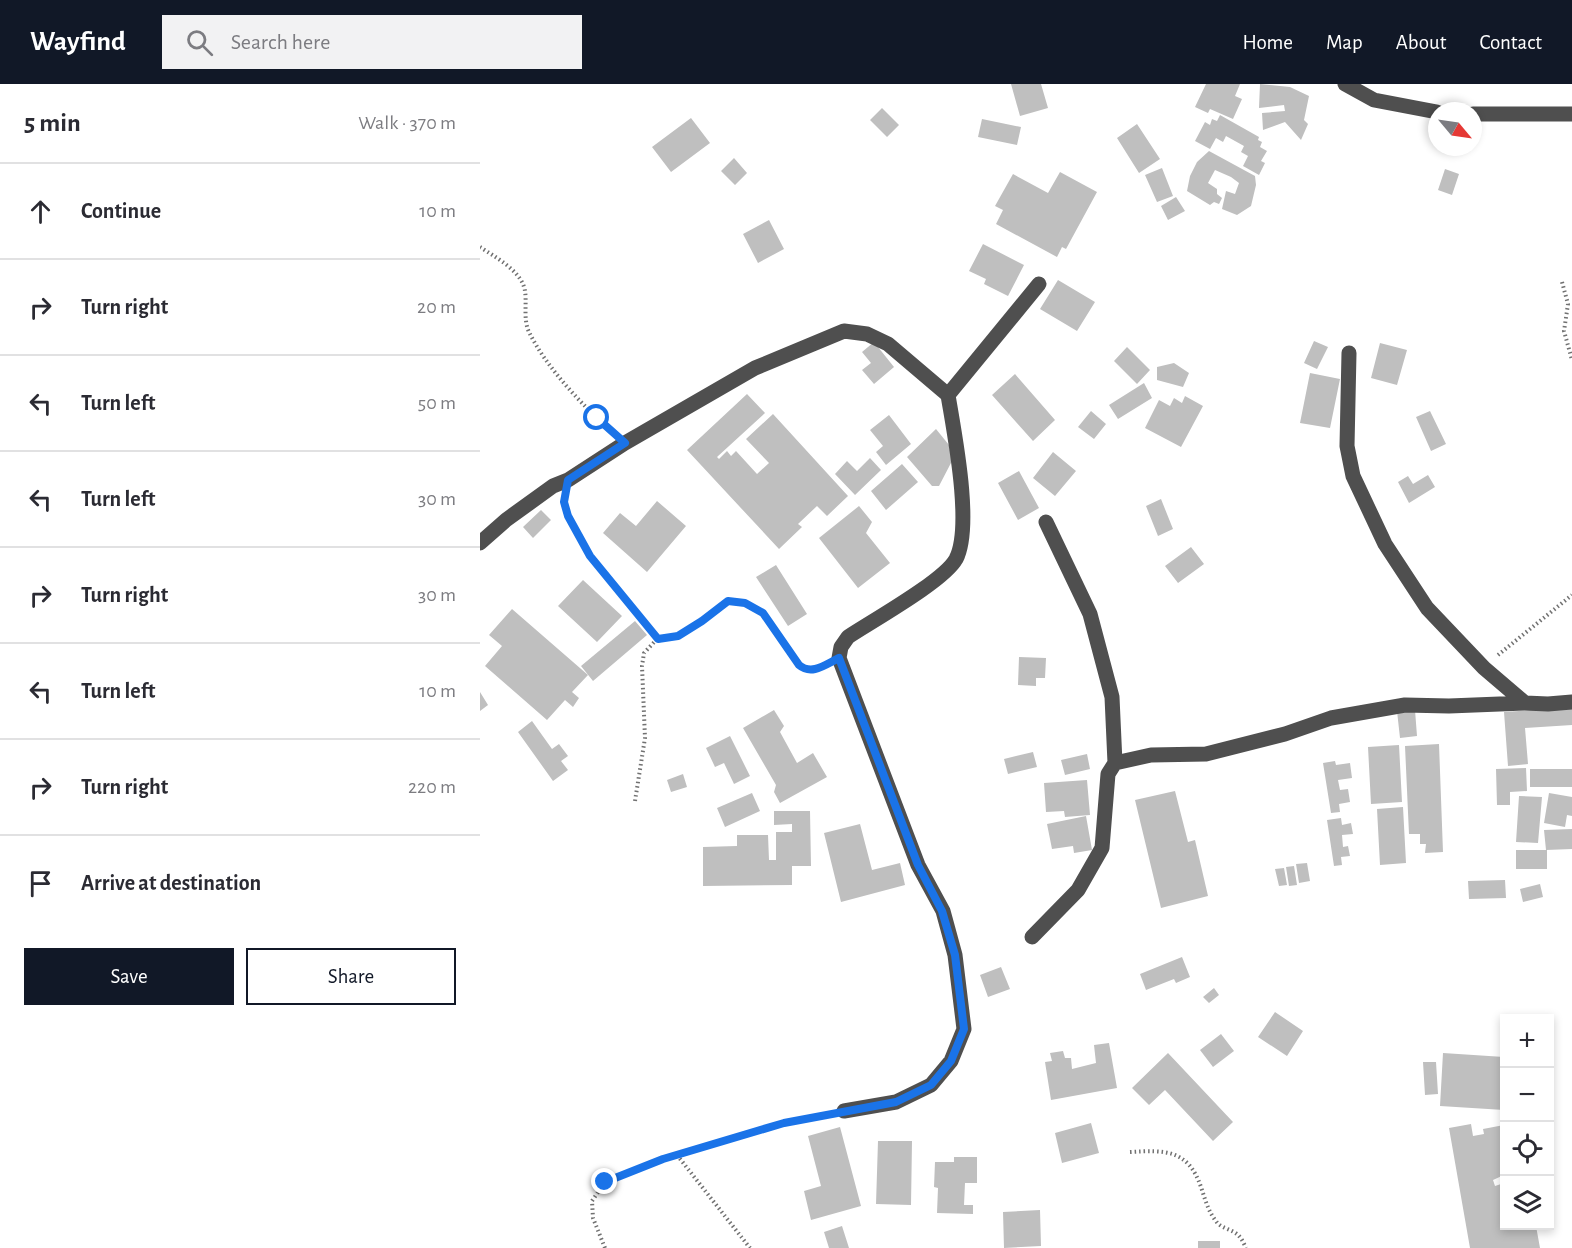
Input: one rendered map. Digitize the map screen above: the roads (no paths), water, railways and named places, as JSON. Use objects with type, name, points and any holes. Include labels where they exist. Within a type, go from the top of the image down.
[{"type":"street","points":[[1345,84],[1374,100],[1428,110]]},
{"type":"street","points":[[1482,114],[1572,114]]},
{"type":"street","points":[[948,395],[1039,284]]},
{"type":"street","points":[[480,543],[506,520],[553,486],[568,480],[625,443],[755,368],[844,331],[867,334],[888,344],[948,395],[959,463],[963,531],[956,559],[941,576],[848,637],[841,647],[839,658],[918,865],[942,911],[955,955],[964,1029],[951,1061],[931,1085],[896,1102],[844,1111]]},
{"type":"street","points":[[1349,353],[1347,446],[1353,476],[1385,544],[1427,608],[1484,668],[1525,703]]},
{"type":"street","points":[[1032,938],[1078,890],[1102,848],[1108,774],[1115,763],[1112,697],[1090,614],[1046,522]]},
{"type":"street","points":[[1115,763],[1151,755],[1206,754],[1286,734],[1331,718],[1405,705],[1572,702]]}]
